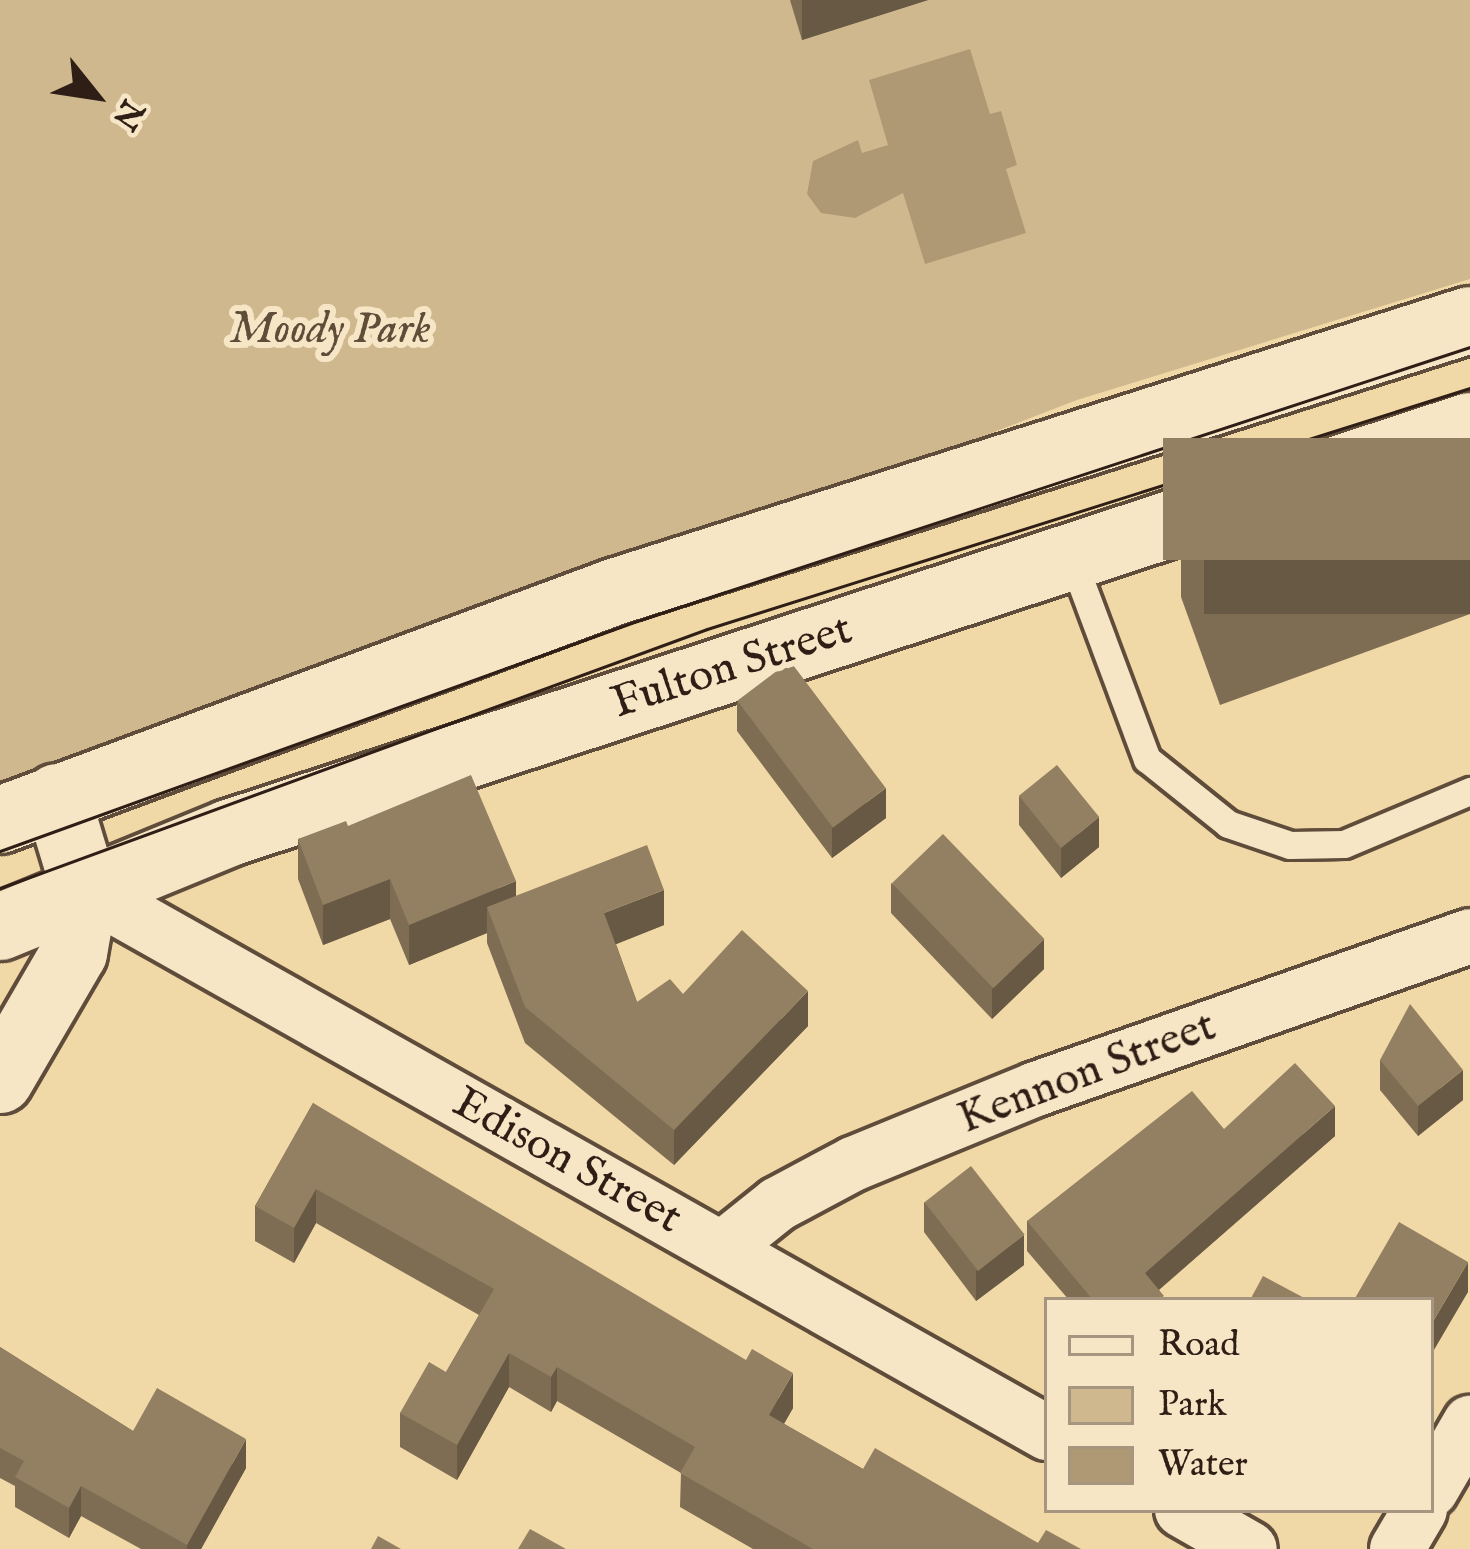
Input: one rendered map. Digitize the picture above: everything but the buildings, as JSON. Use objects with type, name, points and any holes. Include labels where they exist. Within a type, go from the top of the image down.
[{"type":"main road","points":[[0,1080],[74,953],[86,890],[28,809],[614,592],[1470,320]]},
{"type":"main road","name":"Fulton Street","points":[[0,927],[229,833],[1470,425]]},
{"type":"street","name":"Edison Street","points":[[86,890],[1044,1431]]},
{"type":"street","name":"Kennon Street","points":[[723,1248],[778,1204],[873,1156],[1470,936]]},
{"type":"street","points":[[1434,1485],[1470,1423]]},
{"type":"street","points":[[1187,1513],[1250,1549]]},
{"type":"street","points":[[1397,1549],[1418,1513]]},
{"type":"lane","points":[[1071,556],[1147,759],[1228,824],[1290,845],[1344,844],[1470,791]]},
{"type":"green space","name":"Moody Park","points":[[0,0],[1470,0],[1470,279],[1077,400],[0,815]]},
{"type":"water","points":[[970,49],[990,114],[1001,111],[1017,165],[1006,169],[1026,233],[925,264],[903,193],[855,218],[821,213],[807,194],[813,161],[858,140],[862,153],[888,145],[869,80]]},
{"type":"tram line","points":[[0,851],[634,622],[1470,347]]},
{"type":"tram line","points":[[0,888],[707,629],[1470,388]]}]
